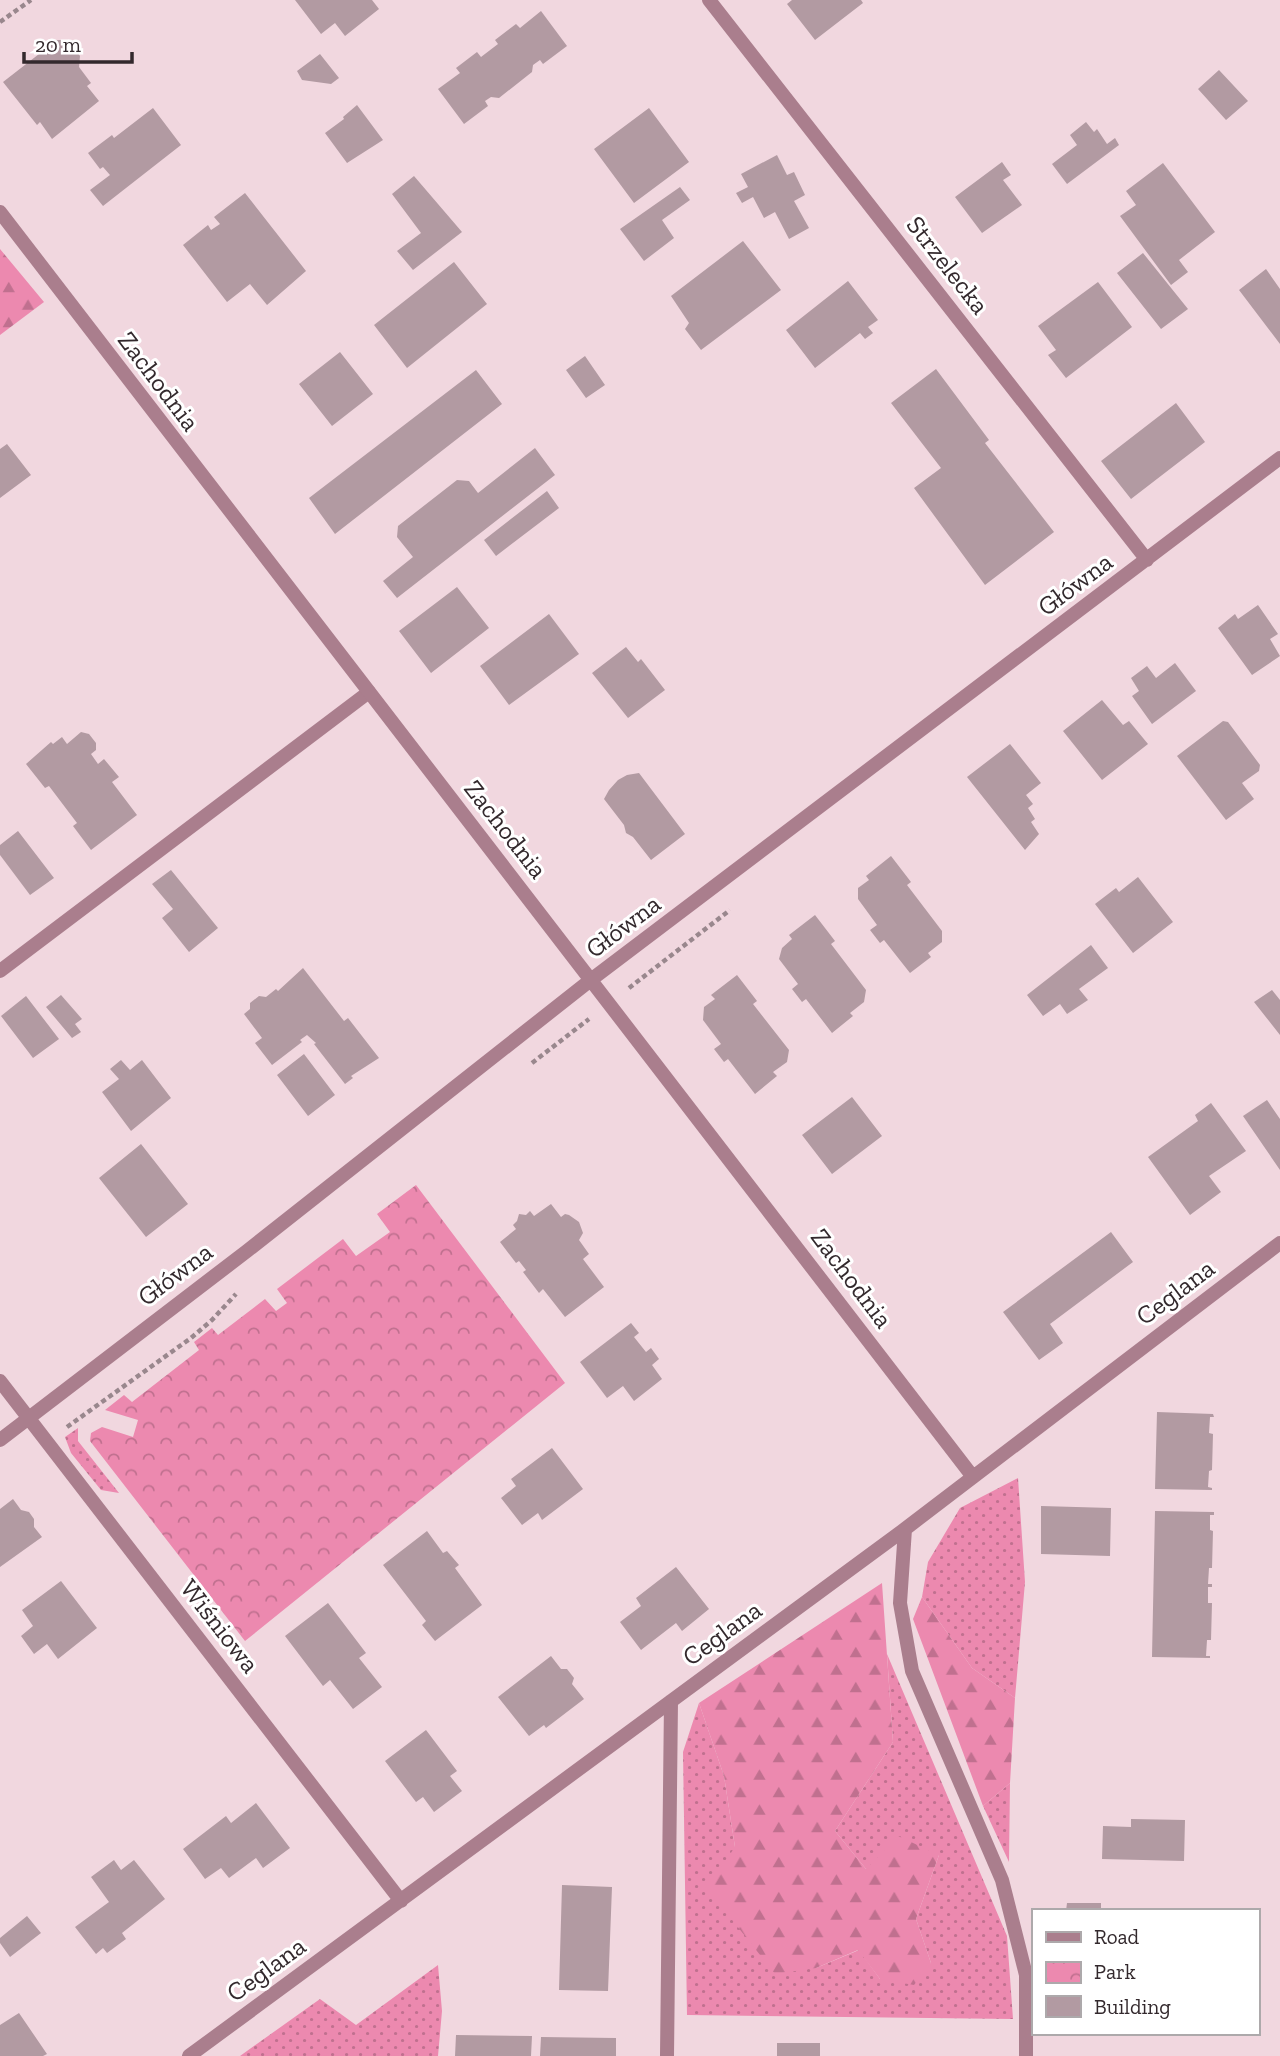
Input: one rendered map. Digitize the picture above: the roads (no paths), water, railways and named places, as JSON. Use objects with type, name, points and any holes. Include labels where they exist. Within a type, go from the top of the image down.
[{"type":"street","name":"Strzelecka","points":[[709,0],[1147,560]]},
{"type":"street","name":"Zachodnia","points":[[0,212],[973,1476]]},
{"type":"street","name":"Główna","points":[[0,1440],[258,1242],[592,979],[1280,458]]},
{"type":"street","points":[[0,971],[369,692]]},
{"type":"street","name":"Ceglana","points":[[189,2056],[905,1529],[1280,1243]]},
{"type":"street","name":"Wiśniowa","points":[[0,1381],[401,1901]]},
{"type":"street","points":[[905,1529],[900,1604],[912,1671],[1002,1880],[1026,1975],[1026,2056]]},
{"type":"street","points":[[667,2056],[671,1701]]}]
